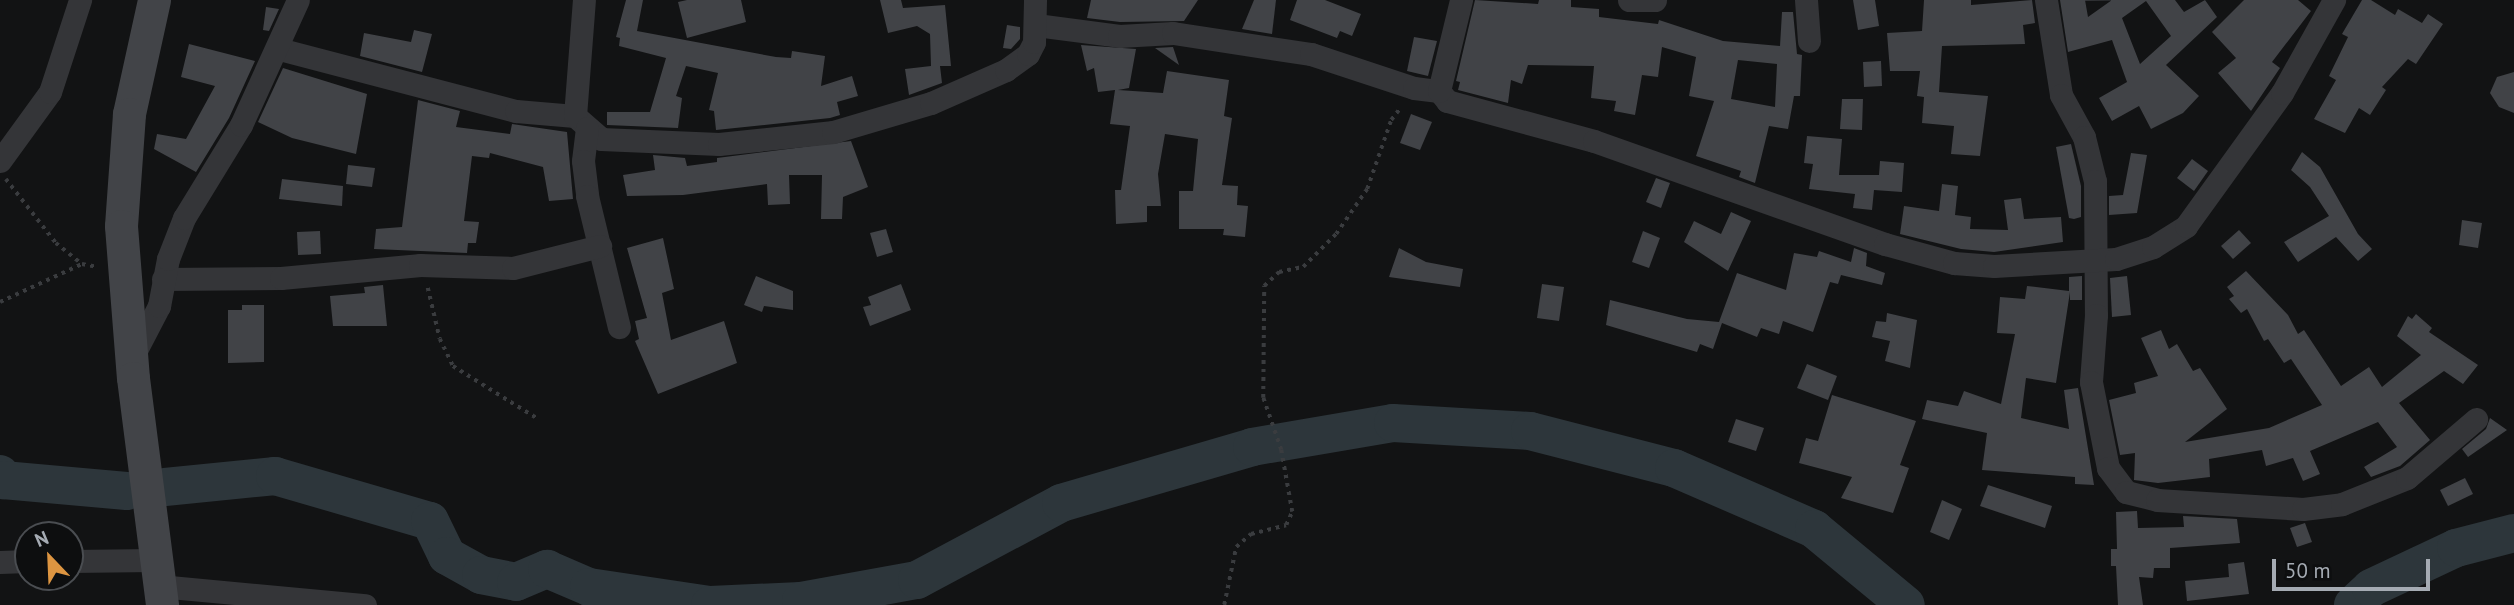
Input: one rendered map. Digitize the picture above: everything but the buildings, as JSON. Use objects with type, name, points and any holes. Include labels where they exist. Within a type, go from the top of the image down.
[{"type":"street","points":[[0,160],[50,92],[79,0]]},
{"type":"street","points":[[154,0],[129,114],[122,172],[124,271],[159,584]]},
{"type":"street","points":[[132,358],[159,306],[163,279],[184,218],[241,125],[279,49],[298,0]]},
{"type":"street","points":[[584,0],[581,122],[583,161],[619,327]]},
{"type":"street","points":[[279,49],[516,111],[581,122],[601,139],[669,144],[719,144],[833,132],[931,103],[1006,70],[1028,54],[1036,25],[1035,0]]},
{"type":"street","points":[[1461,0],[1440,91],[1447,102],[1594,141],[1873,239],[1954,263],[1994,266],[2094,261],[2153,247],[2186,226],[2282,93],[2334,0]]},
{"type":"street","points":[[1629,0],[1656,0]]},
{"type":"street","points":[[1806,0],[1810,41]]},
{"type":"street","points":[[2046,0],[2061,94],[2084,137],[2095,181],[2091,382],[2108,468],[2126,492],[2157,500],[2303,509],[2342,504],[2407,478],[2476,419]]},
{"type":"street","points":[[1036,25],[1119,36],[1173,33],[1311,54],[1414,88],[1440,91]]},
{"type":"street","points":[[163,279],[281,278],[420,265],[513,268],[600,246]]},
{"type":"street","points":[[84,565],[159,584],[365,605]]},
{"type":"path","points":[[1224,605],[1236,547],[1251,534],[1286,526],[1292,512],[1281,450],[1263,398],[1264,286],[1279,272],[1303,267],[1336,234],[1367,189],[1391,120],[1414,88]]},
{"type":"path","points":[[0,168],[56,243],[82,264],[124,271]]},
{"type":"path","points":[[0,302],[82,264]]},
{"type":"path","points":[[420,265],[453,366],[538,419]]},
{"type":"waterway","points":[[165,487],[275,476],[430,521],[447,556],[481,575],[516,582],[547,569],[589,587],[710,605],[801,601],[917,580],[1061,503],[1252,447],[1393,423],[1530,431],[1674,468],[1814,529],[1906,605]]},
{"type":"waterway","points":[[0,474],[3,480],[127,491]]},
{"type":"waterway","points":[[2353,605],[2371,588],[2456,548],[2514,533]]}]
